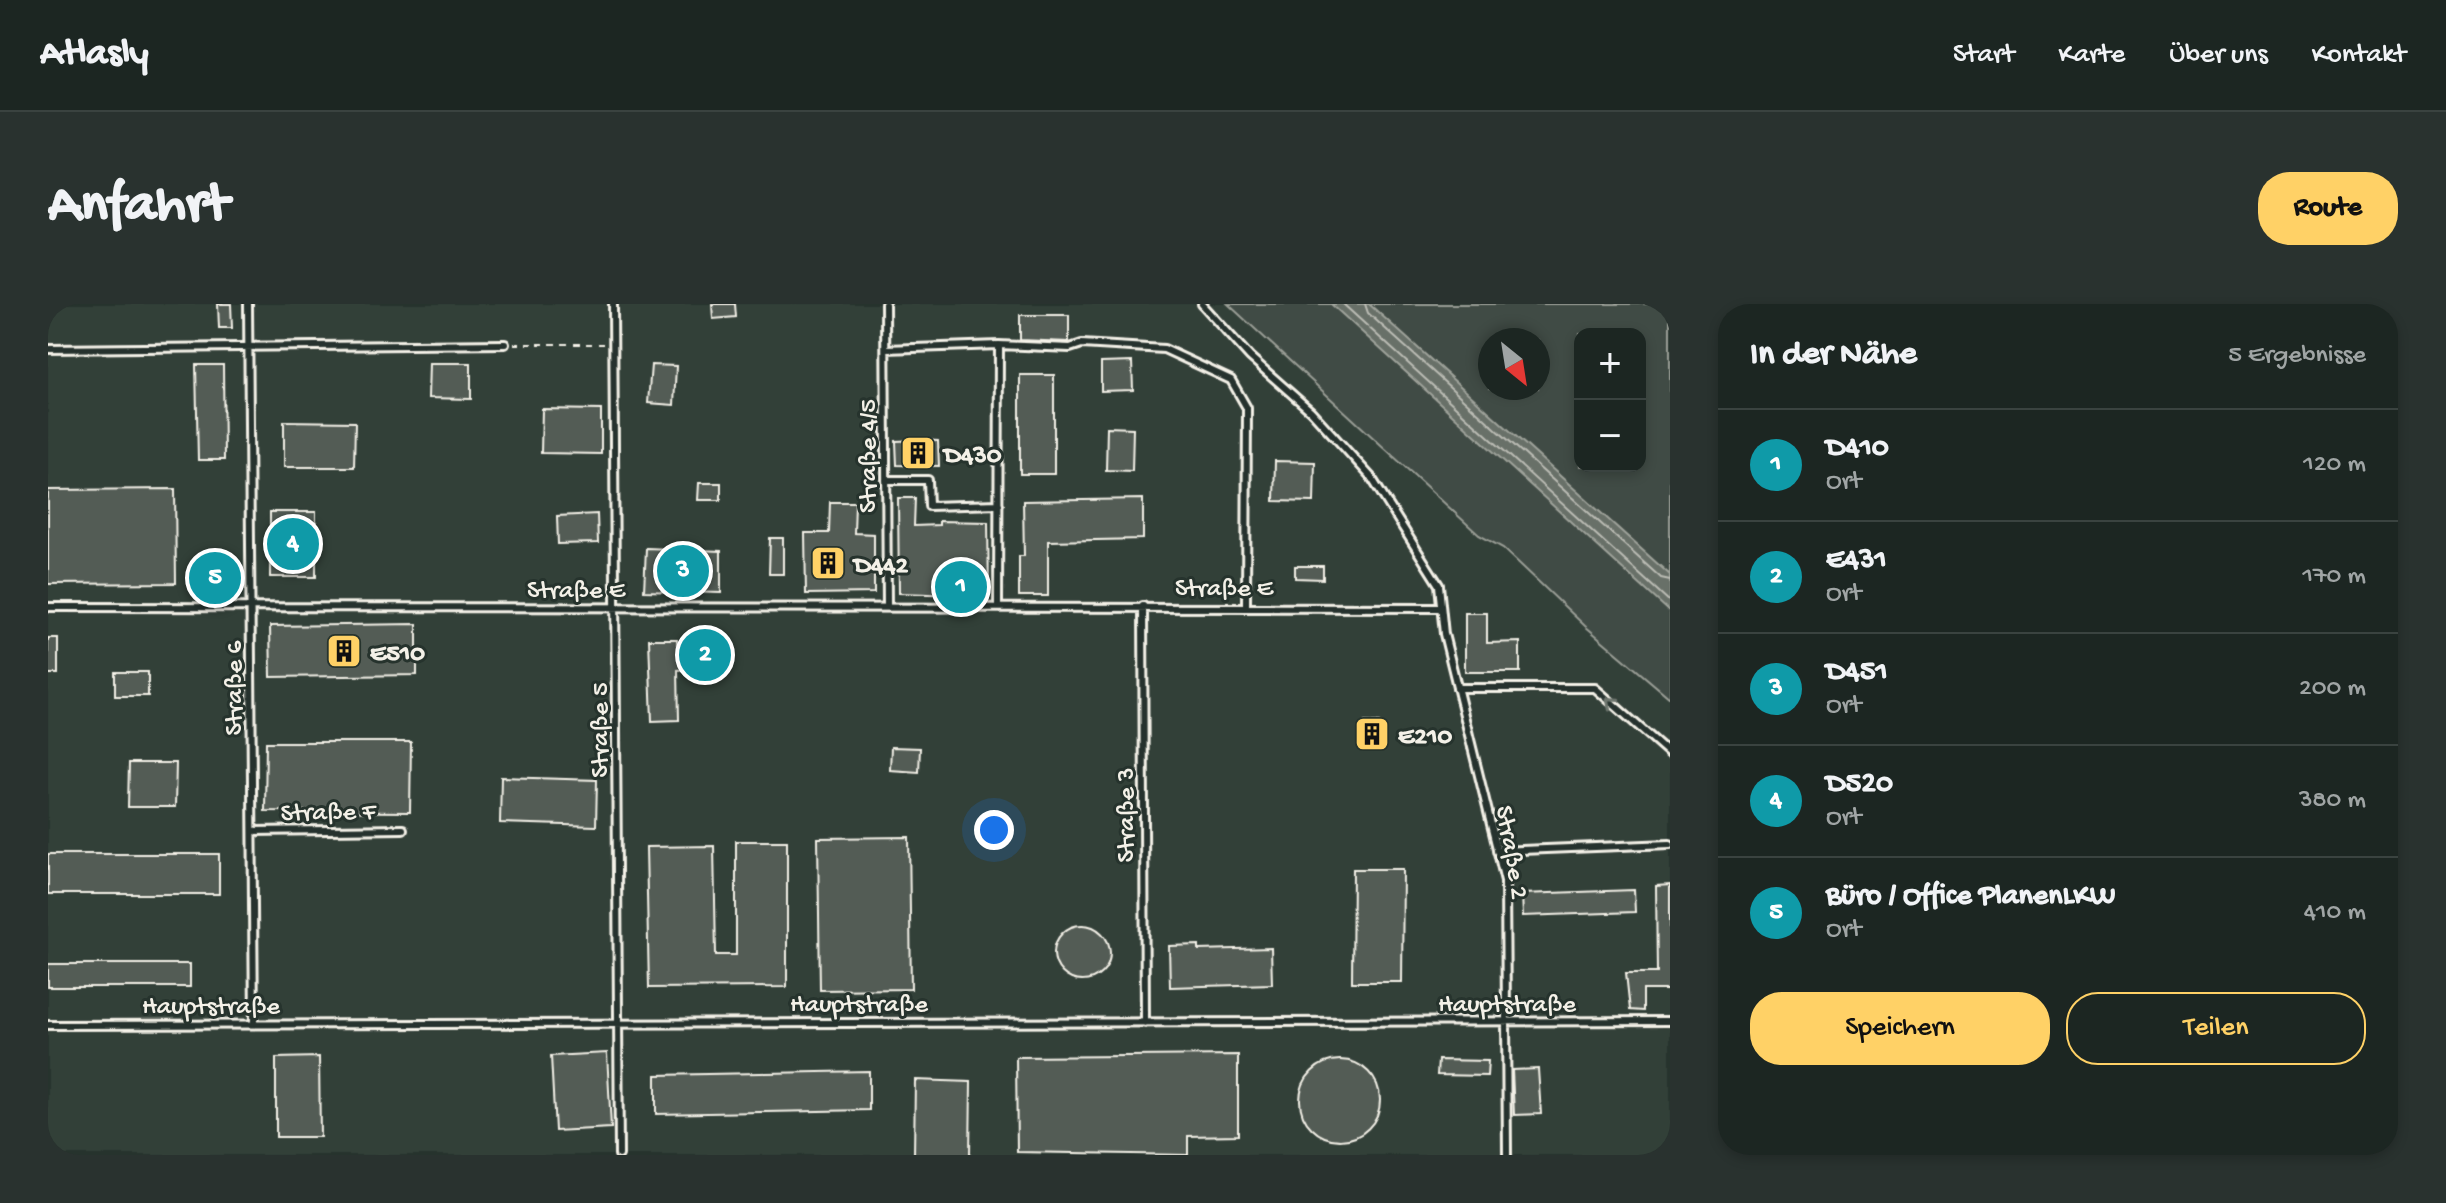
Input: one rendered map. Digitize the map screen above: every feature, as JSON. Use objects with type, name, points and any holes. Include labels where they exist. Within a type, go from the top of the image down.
[{"type":"lane","name":"Straße 6","points":[[248,304],[254,1024]]},
{"type":"lane","name":"Straße 5","points":[[613,304],[618,608],[619,1155]]},
{"type":"lane","name":"Straße 4/5","points":[[885,304],[887,607]]},
{"type":"lane","name":"Straße 2","points":[[1202,304],[1250,357],[1311,411],[1371,477],[1439,585],[1440,608],[1457,688],[1505,881],[1507,1155]]},
{"type":"lane","points":[[48,349],[505,344]]},
{"type":"lane","points":[[886,349],[999,345],[1070,348],[1082,344],[1123,344],[1164,349],[1202,364],[1237,387],[1247,408],[1246,606]]},
{"type":"lane","points":[[998,607],[999,345]]},
{"type":"lane","points":[[886,480],[928,480],[929,506],[999,504]]},
{"type":"lane","name":"Straße 3","points":[[1143,606],[1145,1023]]},
{"type":"lane","name":"Straße E","points":[[48,607],[1440,608]]},
{"type":"lane","points":[[1457,688],[1595,688],[1670,754]]},
{"type":"lane","name":"Straße F","points":[[253,831],[403,829]]},
{"type":"lane","points":[[1497,851],[1670,844]]},
{"type":"lane","name":"Hauptstraße","points":[[48,1025],[1670,1021]]},
{"type":"path","points":[[505,344],[613,344]]},
{"type":"shaded area","points":[[48,304],[1228,304],[1479,535],[1503,548],[1585,626],[1670,698],[1670,1155],[48,1155]]},
{"type":"shaded area","points":[[1228,304],[1670,304],[1670,698],[1585,626],[1503,548],[1479,535]]},
{"type":"water","points":[[1331,304],[1369,304],[1670,575],[1670,612]]},
{"type":"building","points":[[218,304],[231,304],[232,328],[219,328]]},
{"type":"building","points":[[712,304],[735,304],[736,317],[713,319]]},
{"type":"building","points":[[1020,315],[1069,315],[1069,342],[1020,340]]},
{"type":"building","points":[[1132,362],[1133,390],[1101,391],[1101,363]]},
{"type":"building","points":[[429,363],[471,363],[471,399],[428,398]]},
{"type":"building","points":[[196,365],[223,365],[224,460],[198,460]]},
{"type":"building","points":[[651,365],[676,366],[674,405],[648,403]]},
{"type":"building","points":[[1020,375],[1054,375],[1054,474],[1020,474]]},
{"type":"building","points":[[542,409],[601,410],[601,454],[541,453]]},
{"type":"building","points":[[284,421],[355,422],[354,467],[284,467]]},
{"type":"building","points":[[1107,427],[1133,428],[1132,471],[1106,470]]},
{"type":"building","name":"D430","points":[[896,441],[938,441],[939,466],[897,465]]},
{"type":"building","points":[[1275,461],[1315,462],[1314,502],[1274,501]]},
{"type":"building","points":[[699,483],[721,483],[721,500],[698,500]]},
{"type":"building","points":[[175,489],[176,583],[48,584],[48,490]]},
{"type":"building","points":[[898,498],[915,498],[914,526],[939,525],[939,521],[988,522],[989,596],[899,593]]},
{"type":"building","points":[[1143,499],[1143,539],[1048,541],[1048,596],[1019,596],[1019,556],[1024,556],[1023,501]]},
{"type":"building","points":[[830,502],[855,502],[854,533],[874,534],[874,593],[806,594],[805,533],[829,533]]},
{"type":"building","points":[[270,512],[316,512],[316,577],[270,577]]},
{"type":"building","points":[[597,514],[598,543],[558,544],[557,516]]},
{"type":"building","points":[[770,538],[783,538],[783,574],[769,574]]},
{"type":"building","points":[[646,548],[721,551],[721,593],[644,591]]},
{"type":"building","points":[[197,558],[233,558],[234,598],[198,599]]},
{"type":"building","points":[[1295,566],[1323,566],[1323,579],[1295,578]]},
{"type":"building","points":[[1465,613],[1487,613],[1487,643],[1520,642],[1520,672],[1465,672]]},
{"type":"building","name":"E510","points":[[417,624],[417,675],[271,677],[270,626]]},
{"type":"building","points":[[48,638],[58,638],[58,674],[48,674]]},
{"type":"building","points":[[649,639],[677,639],[677,645],[723,643],[725,666],[678,670],[679,720],[652,721]]},
{"type":"building","points":[[115,672],[148,672],[148,696],[115,696]]},
{"type":"building","name":"E210","points":[[1365,722],[1379,723],[1379,745],[1365,746]]},
{"type":"building","points":[[266,742],[411,742],[410,812],[265,811]]},
{"type":"building","points":[[891,747],[920,748],[919,772],[890,770]]},
{"type":"building","points":[[129,763],[176,763],[175,807],[128,807]]},
{"type":"building","points":[[501,777],[597,780],[596,826],[500,823]]},
{"type":"building","points":[[909,837],[911,989],[820,990],[818,838]]},
{"type":"building","points":[[736,841],[787,841],[787,987],[649,988],[646,847],[714,846],[716,955],[736,955]]},
{"type":"building","points":[[48,854],[219,854],[219,894],[48,894]]},
{"type":"building","points":[[1353,869],[1403,869],[1402,982],[1352,982]]},
{"type":"building","points":[[1670,885],[1670,990],[1643,990],[1643,1011],[1630,1010],[1626,973],[1657,973],[1656,886]]},
{"type":"building","points":[[1634,890],[1635,912],[1523,916],[1522,894]]},
{"type":"building","points":[[1082,925],[1101,934],[1110,953],[1101,972],[1082,981],[1063,972],[1054,953],[1063,934]]},
{"type":"building","points":[[1199,945],[1199,950],[1271,948],[1272,984],[1170,987],[1169,946]]},
{"type":"building","points":[[48,964],[190,964],[190,987],[48,987]]},
{"type":"building","points":[[607,1053],[611,1128],[555,1131],[551,1056]]},
{"type":"building","points":[[1238,1055],[1238,1135],[1188,1136],[1188,1155],[1017,1152],[1016,1057]]},
{"type":"building","points":[[319,1057],[320,1137],[276,1137],[276,1058]]},
{"type":"building","points":[[1340,1060],[1355,1063],[1368,1072],[1377,1085],[1380,1100],[1377,1115],[1368,1128],[1355,1137],[1340,1140],[1325,1137],[1312,1128],[1303,1115],[1300,1100],[1303,1085],[1312,1072],[1325,1063]]},
{"type":"building","points":[[1438,1060],[1488,1061],[1487,1076],[1437,1075]]},
{"type":"building","points":[[1538,1069],[1541,1114],[1514,1115],[1512,1070]]},
{"type":"building","points":[[869,1071],[869,1110],[656,1114],[656,1075]]},
{"type":"building","points":[[915,1080],[971,1082],[970,1155],[914,1155]]},
{"type":"place","name":"D430","points":[[918,453]]},
{"type":"place","name":"D520","points":[[293,544]]},
{"type":"place","name":"D442","points":[[828,563]]},
{"type":"place","name":"D451","points":[[683,571]]},
{"type":"place","name":"Büro / Office PlanenLKW","points":[[215,578]]},
{"type":"place","name":"D410","points":[[961,587]]},
{"type":"place","name":"E510","points":[[344,651]]},
{"type":"place","name":"E431","points":[[705,655]]},
{"type":"place","name":"E210","points":[[1372,734]]}]
